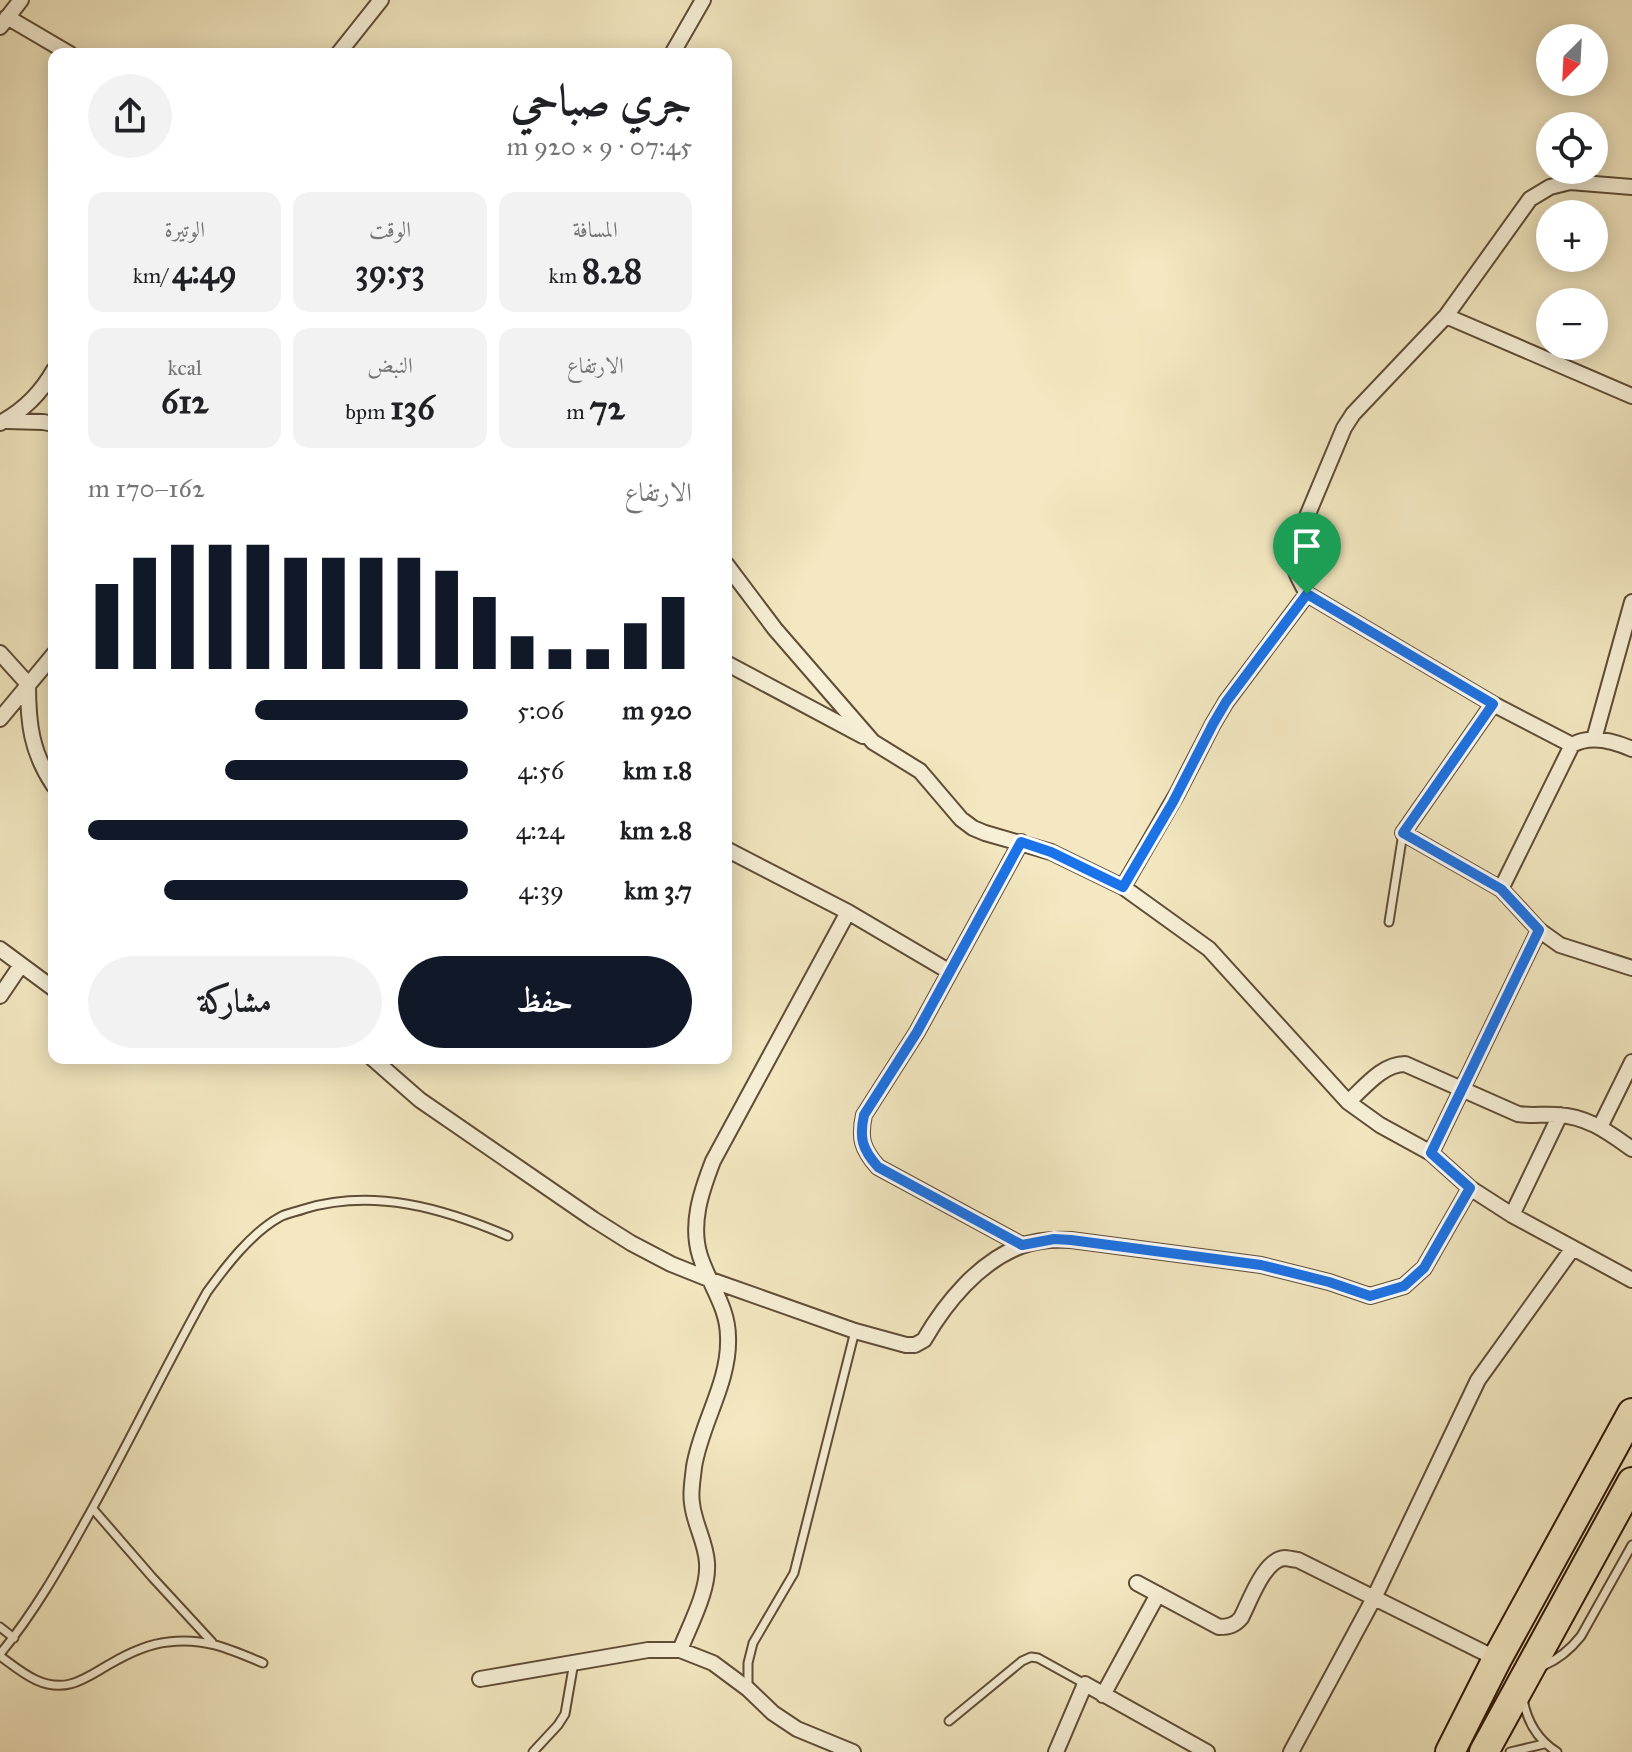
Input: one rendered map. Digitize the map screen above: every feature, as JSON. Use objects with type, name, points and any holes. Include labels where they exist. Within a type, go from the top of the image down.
[{"type":"highway","points":[[1450,1752],[1497,1659],[1632,1413]]},
{"type":"highway","points":[[1484,1752],[1632,1482]]},
{"type":"street","points":[[21,0],[4,22],[58,48]]},
{"type":"street","points":[[675,48],[703,0]]},
{"type":"street","points":[[342,48],[375,2]]},
{"type":"street","points":[[1572,745],[1493,704],[1307,594],[1292,565],[1292,556],[1344,428],[1353,414],[1446,316],[1530,199],[1550,187],[1570,182],[1632,187]]},
{"type":"street","points":[[1446,316],[1632,396]]},
{"type":"street","points":[[2,421],[31,402],[48,379]]},
{"type":"street","points":[[2,421],[48,423]]},
{"type":"street","points":[[732,572],[775,629],[873,742]]},
{"type":"street","points":[[1123,887],[1226,702],[1307,594]]},
{"type":"street","points":[[1594,739],[1632,602]]},
{"type":"street","points":[[0,653],[28,684],[28,719],[39,759],[48,775]]},
{"type":"street","points":[[0,719],[48,661]]},
{"type":"street","points":[[732,666],[873,742],[920,771],[973,828],[1051,852],[1123,887],[1209,949],[1348,1102],[1380,1125],[1431,1153],[1470,1188],[1512,1215],[1632,1280]]},
{"type":"street","points":[[1493,704],[1403,833],[1501,889],[1539,930],[1560,945],[1632,968]]},
{"type":"street","points":[[1501,889],[1572,745],[1594,739],[1632,749]]},
{"type":"street","points":[[1021,842],[917,1032],[864,1115],[861,1129],[868,1156],[878,1167],[1022,1245]]},
{"type":"street","points":[[732,852],[848,912],[950,972]]},
{"type":"street","points":[[680,1650],[704,1588],[707,1566],[691,1502],[695,1461],[729,1346],[722,1305],[700,1257],[696,1233],[697,1210],[713,1161],[848,912]]},
{"type":"street","points":[[1431,1153],[1539,930]]},
{"type":"street","points":[[0,949],[48,985]]},
{"type":"street","points":[[0,996],[21,965]]},
{"type":"street","points":[[1600,1127],[1632,1062]]},
{"type":"street","points":[[379,1064],[420,1100],[631,1243],[711,1280],[855,1331],[906,1345],[915,1345],[924,1340],[963,1286],[995,1260],[1022,1245],[1054,1239],[1248,1263],[1329,1282],[1370,1296],[1404,1286],[1424,1268],[1470,1188]]},
{"type":"street","points":[[1348,1102],[1385,1070],[1398,1064],[1412,1066],[1518,1114],[1560,1115],[1589,1121],[1632,1149]]},
{"type":"street","points":[[1512,1215],[1560,1115]]},
{"type":"street","points":[[1291,1752],[1374,1598],[1478,1380],[1573,1248]]},
{"type":"street","points":[[1137,1583],[1219,1627],[1227,1627],[1241,1618],[1267,1567],[1277,1560],[1298,1560],[1497,1659]]},
{"type":"street","points":[[1103,1695],[1158,1594]]},
{"type":"street","points":[[480,1679],[648,1650],[680,1650],[713,1663],[797,1729],[853,1752]]},
{"type":"street","points":[[1056,1752],[1085,1684],[1207,1752]]},
{"type":"lane","points":[[1389,922],[1403,833]]},
{"type":"lane","points":[[263,1663],[197,1640],[166,1642],[113,1662],[83,1681],[50,1685],[35,1680],[0,1655],[52,1582],[207,1292],[225,1267],[253,1238],[281,1216],[322,1204],[357,1200],[412,1204],[470,1220],[508,1236]]},
{"type":"lane","points":[[748,1689],[748,1663],[753,1643],[794,1573],[855,1331]]},
{"type":"lane","points":[[93,1509],[213,1644]]},
{"type":"lane","points":[[1557,1752],[1544,1744],[1524,1708],[1525,1677],[1571,1649],[1632,1545]]},
{"type":"lane","points":[[0,1627],[14,1638]]},
{"type":"lane","points":[[949,1721],[1031,1657],[1085,1684]]},
{"type":"lane","points":[[533,1752],[565,1714],[574,1662]]},
{"type":"lane","points":[[1510,1752],[1544,1744]]},
{"type":"route","points":[[1307,594],[1493,704],[1403,833],[1501,889],[1539,930],[1431,1153],[1470,1188],[1424,1268],[1404,1286],[1370,1296],[1261,1265],[1071,1240],[1054,1239],[1022,1245],[878,1167],[868,1156],[863,1143],[861,1129],[864,1115],[917,1032],[1021,842],[1051,852],[1123,887],[1226,702],[1307,594]]}]
